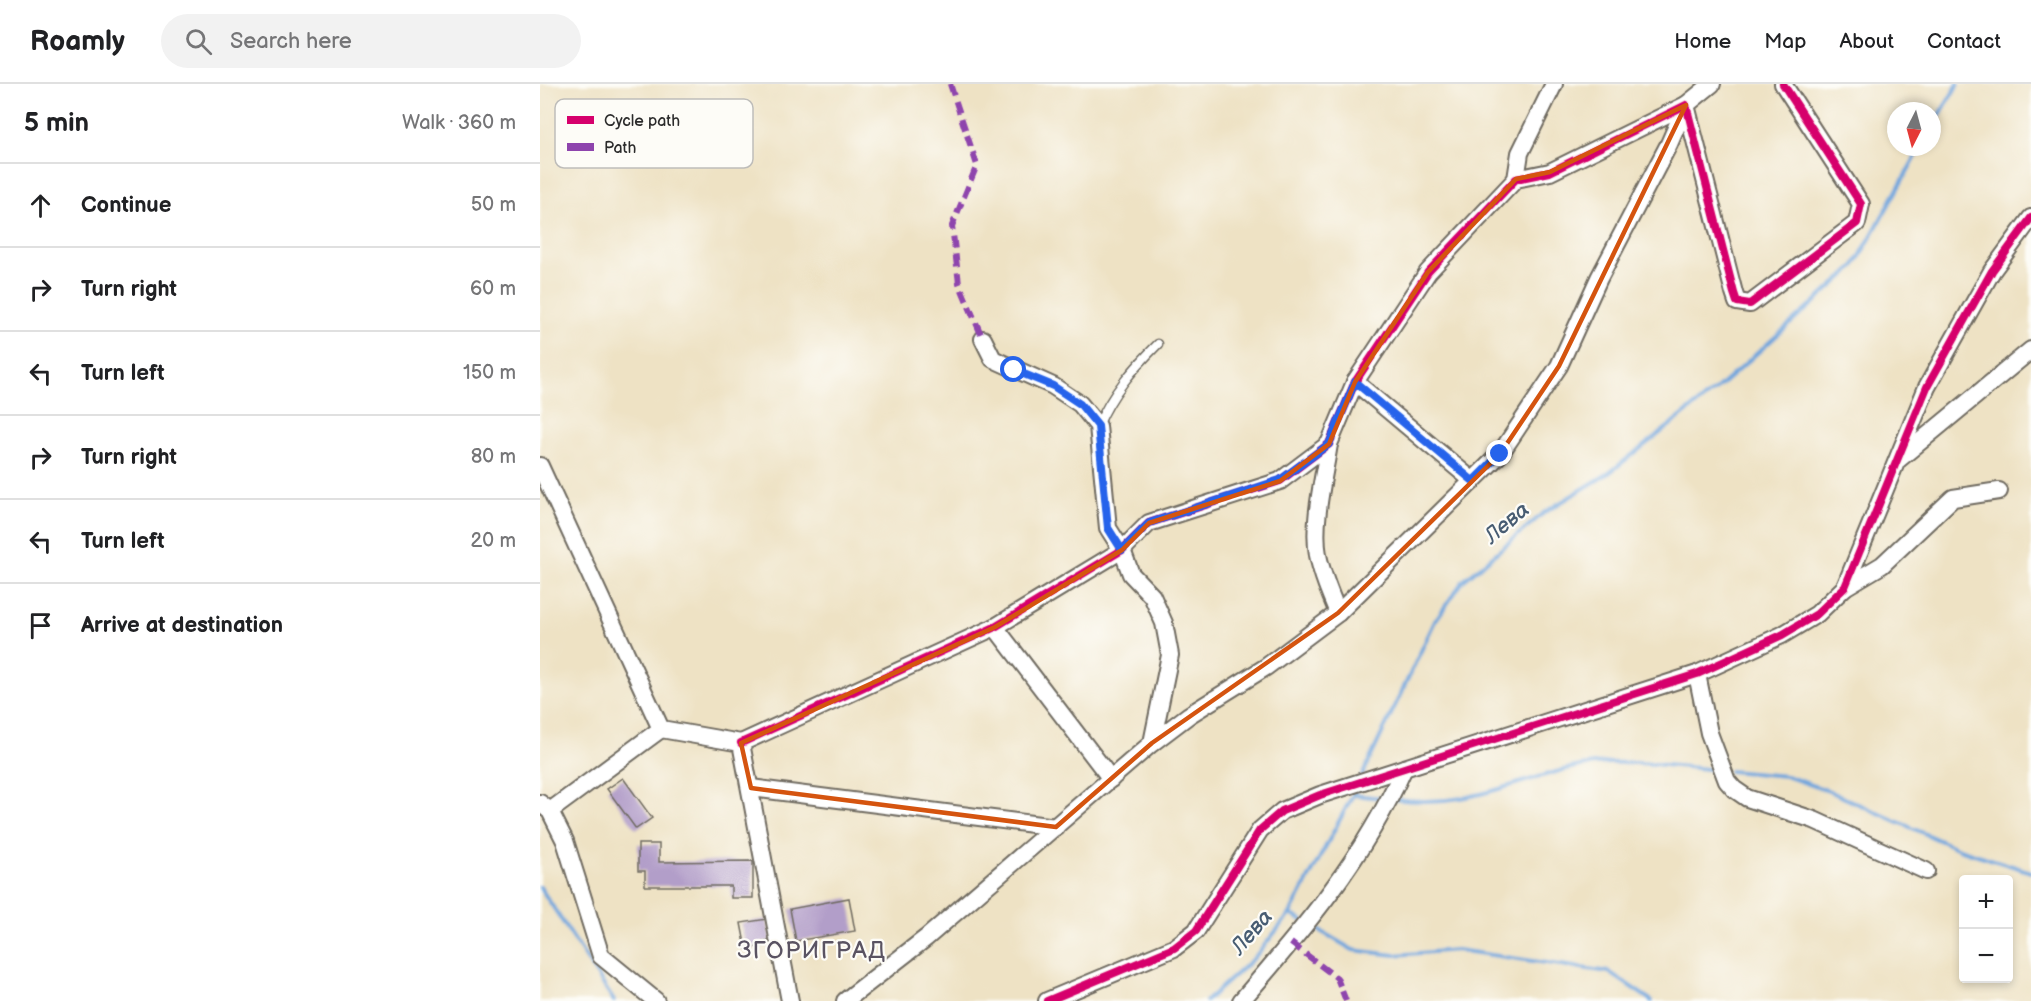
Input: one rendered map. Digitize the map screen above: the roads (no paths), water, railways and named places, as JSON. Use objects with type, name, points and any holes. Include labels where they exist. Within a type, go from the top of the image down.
[{"type":"street","points":[[1338,613],[1326,585],[1318,553],[1319,508],[1329,444],[1355,382],[1428,272],[1516,179],[1520,153],[1535,117],[1554,84]]},
{"type":"street","points":[[1516,179],[1550,172],[1686,105],[1712,84]]},
{"type":"street","points":[[1686,105],[1734,293],[1737,302],[1750,304],[1857,223],[1860,217],[1861,204],[1783,84]]},
{"type":"street","points":[[850,999],[926,938],[1152,743],[1189,715],[1266,667],[1338,613],[1500,454],[1559,366],[1599,278],[1669,144],[1686,105]]},
{"type":"street","points":[[1845,587],[1927,387],[1992,271],[2031,218]]},
{"type":"street","points":[[983,339],[993,359],[1053,386],[1080,404],[1098,426],[1108,528],[1122,550],[1131,574],[1152,596],[1164,623],[1170,655],[1152,743]]},
{"type":"street","points":[[1896,461],[2031,350]]},
{"type":"street","points":[[1355,382],[1473,481]]},
{"type":"street","points":[[656,1001],[601,956],[565,842],[545,807],[662,729],[741,743],[995,627],[1122,550],[1149,523],[1280,480],[1329,444]]},
{"type":"street","points":[[540,466],[662,729]]},
{"type":"street","points":[[1047,1001],[1174,948],[1196,931],[1260,830],[1282,811],[1320,795],[1697,674],[1782,635],[1817,614],[1845,587],[1882,565],[1953,498],[1999,491]]},
{"type":"street","points":[[995,627],[1111,779]]},
{"type":"street","points":[[1697,674],[1709,734],[1727,781],[1734,789],[1747,798],[1814,820],[1926,871]]},
{"type":"street","points":[[1162,697],[1189,715]]},
{"type":"street","points":[[741,743],[790,1001]]},
{"type":"street","points":[[1241,1001],[1297,937],[1350,868],[1387,805],[1396,770]]},
{"type":"street","points":[[751,788],[1056,827]]},
{"type":"lane","points":[[1098,426],[1108,402],[1134,369],[1158,344]]},
{"type":"waterway","name":"Лева","points":[[1941,113],[1958,84]]},
{"type":"waterway","name":"Лева","points":[[1362,776],[1435,621],[1463,581],[1545,512],[1609,473],[1719,387],[1854,267],[1916,156]]},
{"type":"waterway","points":[[1393,799],[1419,801],[1464,798],[1571,768],[1607,763],[1644,763],[1716,770]]},
{"type":"waterway","points":[[1730,771],[1786,776],[1829,791],[1959,849],[2031,872]]},
{"type":"waterway","name":"Лева","points":[[1206,1001],[1254,958],[1290,914],[1356,789]]},
{"type":"waterway","points":[[1353,795],[1383,798]]},
{"type":"waterway","points":[[540,887],[614,1001]]},
{"type":"waterway","points":[[1290,914],[1303,921]]},
{"type":"waterway","points":[[1310,925],[1353,950],[1395,955],[1457,950],[1609,972],[1652,1001]]},
{"type":"district","name":"ЗГОРИГРАД","points":[[812,950]]}]
